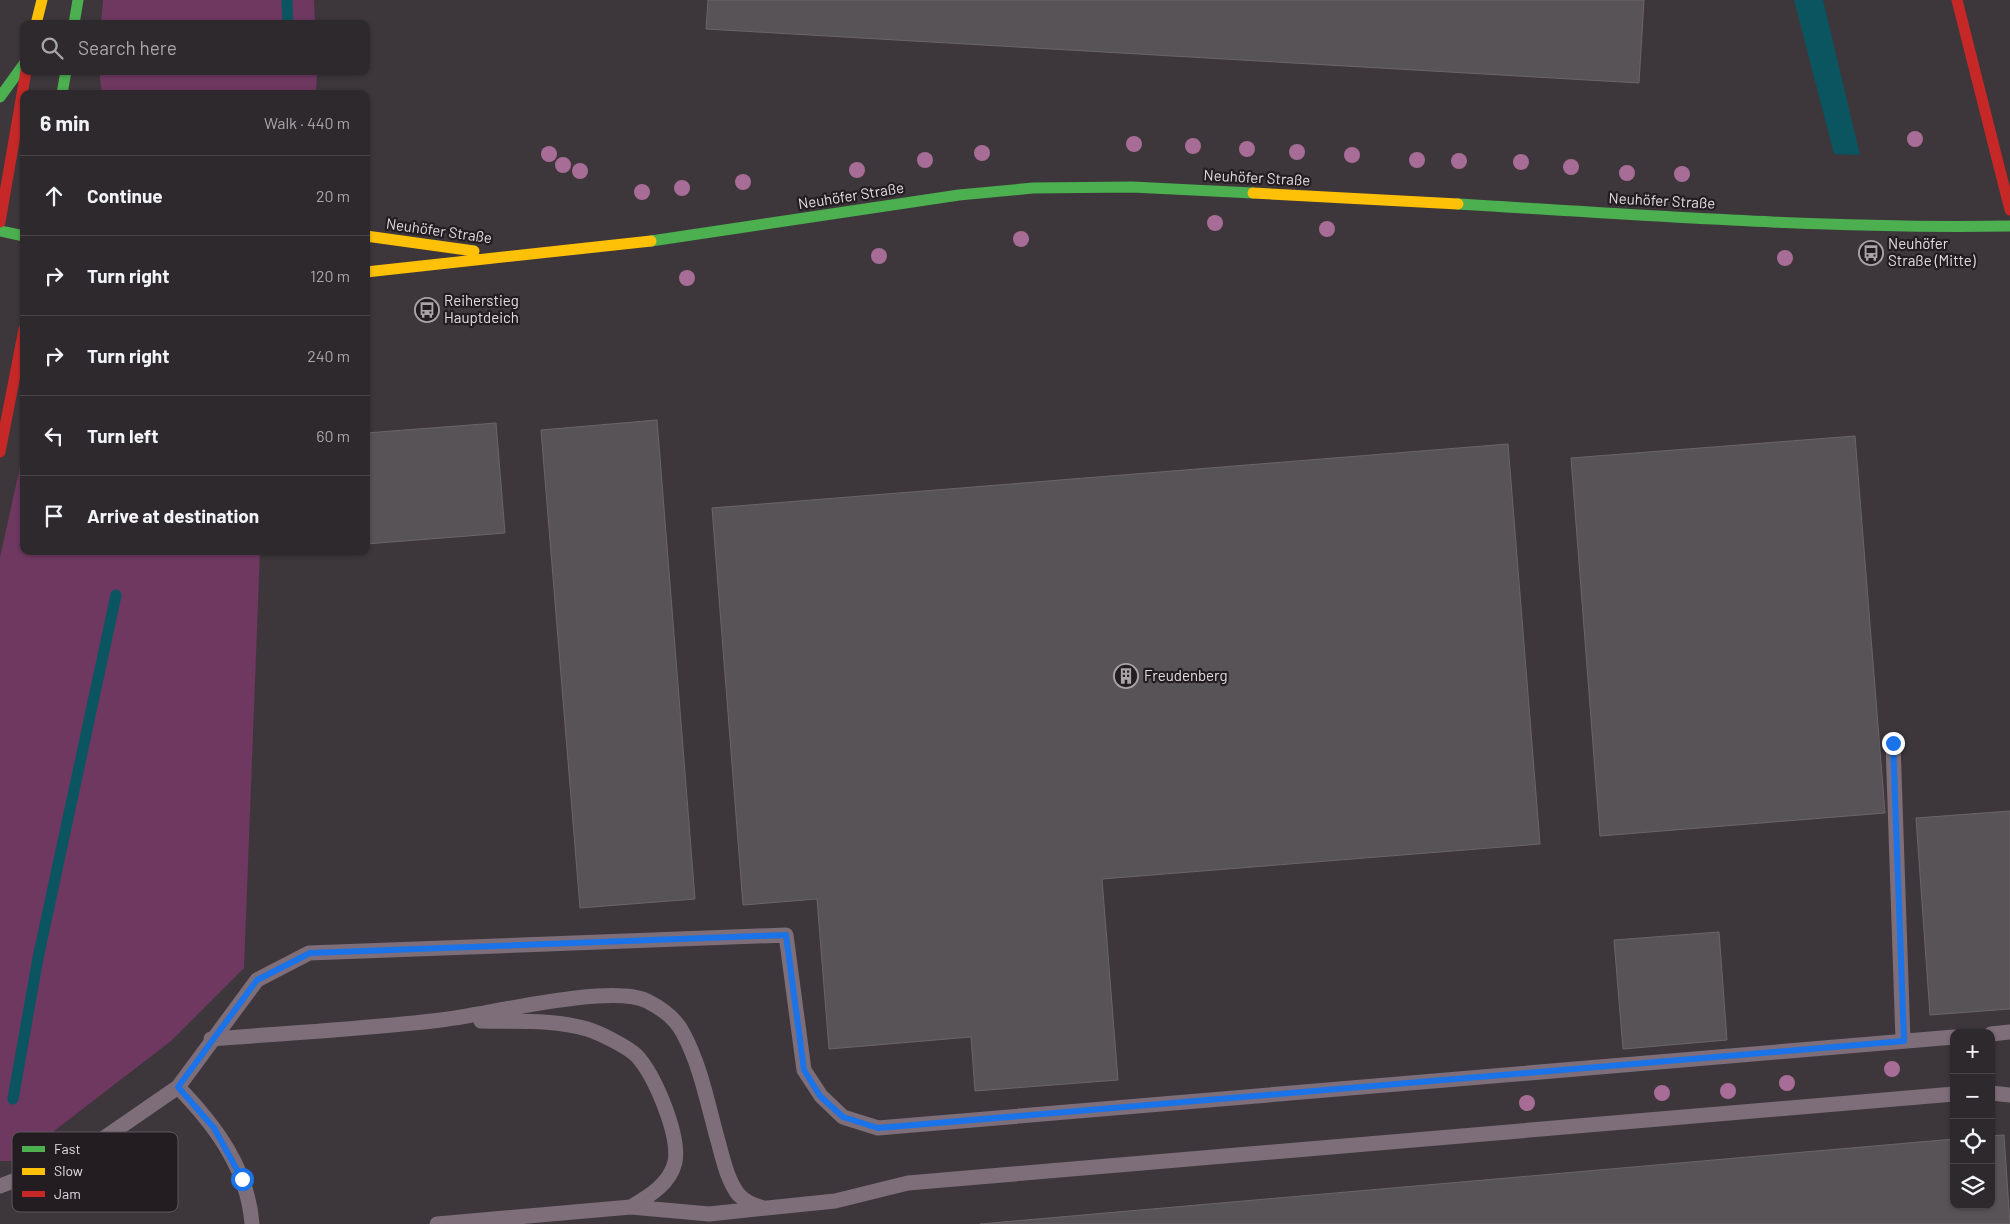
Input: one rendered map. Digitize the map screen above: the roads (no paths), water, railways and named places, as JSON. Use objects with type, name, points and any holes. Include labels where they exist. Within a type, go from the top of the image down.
[{"type":"street","points":[[37,20],[42,0]]},
{"type":"street","points":[[75,20],[78,0]]},
{"type":"street","points":[[1958,0],[2010,210]]},
{"type":"street","points":[[0,97],[20,70]]},
{"type":"street","points":[[22,90],[25,75]]},
{"type":"street","points":[[63,90],[65,75]]},
{"type":"street","points":[[0,222],[4,171],[20,98]]},
{"type":"street","points":[[4,171],[20,175]]},
{"type":"street","name":"Neuhöfer Straße","points":[[370,272],[685,237],[959,195],[1033,188],[1132,188],[1268,193],[1735,220],[1938,227],[2010,226]]},
{"type":"street","points":[[0,231],[20,235]]},
{"type":"street","name":"Neuhöfer Straße","points":[[370,237],[507,256]]},
{"type":"street","points":[[0,452],[20,350]]},
{"type":"lane","points":[[1893,743],[1904,1041]]},
{"type":"lane","points":[[113,1132],[178,1087],[211,1039],[257,980],[310,953],[786,935],[804,1070],[820,1096],[843,1117],[878,1128],[1950,1037]]},
{"type":"lane","points":[[211,1039],[442,1020],[594,996],[621,996],[645,1000],[668,1015],[683,1032],[704,1091],[723,1160],[733,1186],[740,1196],[748,1202],[766,1209]]},
{"type":"lane","points":[[442,1020],[555,1022],[588,1029],[636,1055],[652,1078],[663,1102],[674,1134],[675,1162],[666,1180],[657,1190],[631,1207]]},
{"type":"lane","points":[[1995,1034],[2010,1032]]},
{"type":"lane","points":[[178,1087],[205,1116],[227,1149],[247,1189],[251,1205],[252,1224]]},
{"type":"lane","points":[[1995,1093],[2010,1095]]},
{"type":"lane","points":[[437,1224],[631,1207],[709,1214],[835,1201],[908,1183],[1950,1094]]},
{"type":"lane","points":[[0,1186],[12,1181]]},
{"type":"water","points":[[1794,0],[1823,0],[1860,155],[1834,154]]},
{"type":"waterway","points":[[287,0],[288,20]]},
{"type":"waterway","points":[[13,1099],[38,958],[116,595]]},
{"type":"place","name":"Neuhöfer Straße (Mitte)","points":[[1871,253]]},
{"type":"place","name":"Reiherstieg Hauptdeich","points":[[427,310]]},
{"type":"place","name":"Freudenberg","points":[[1126,676]]}]
